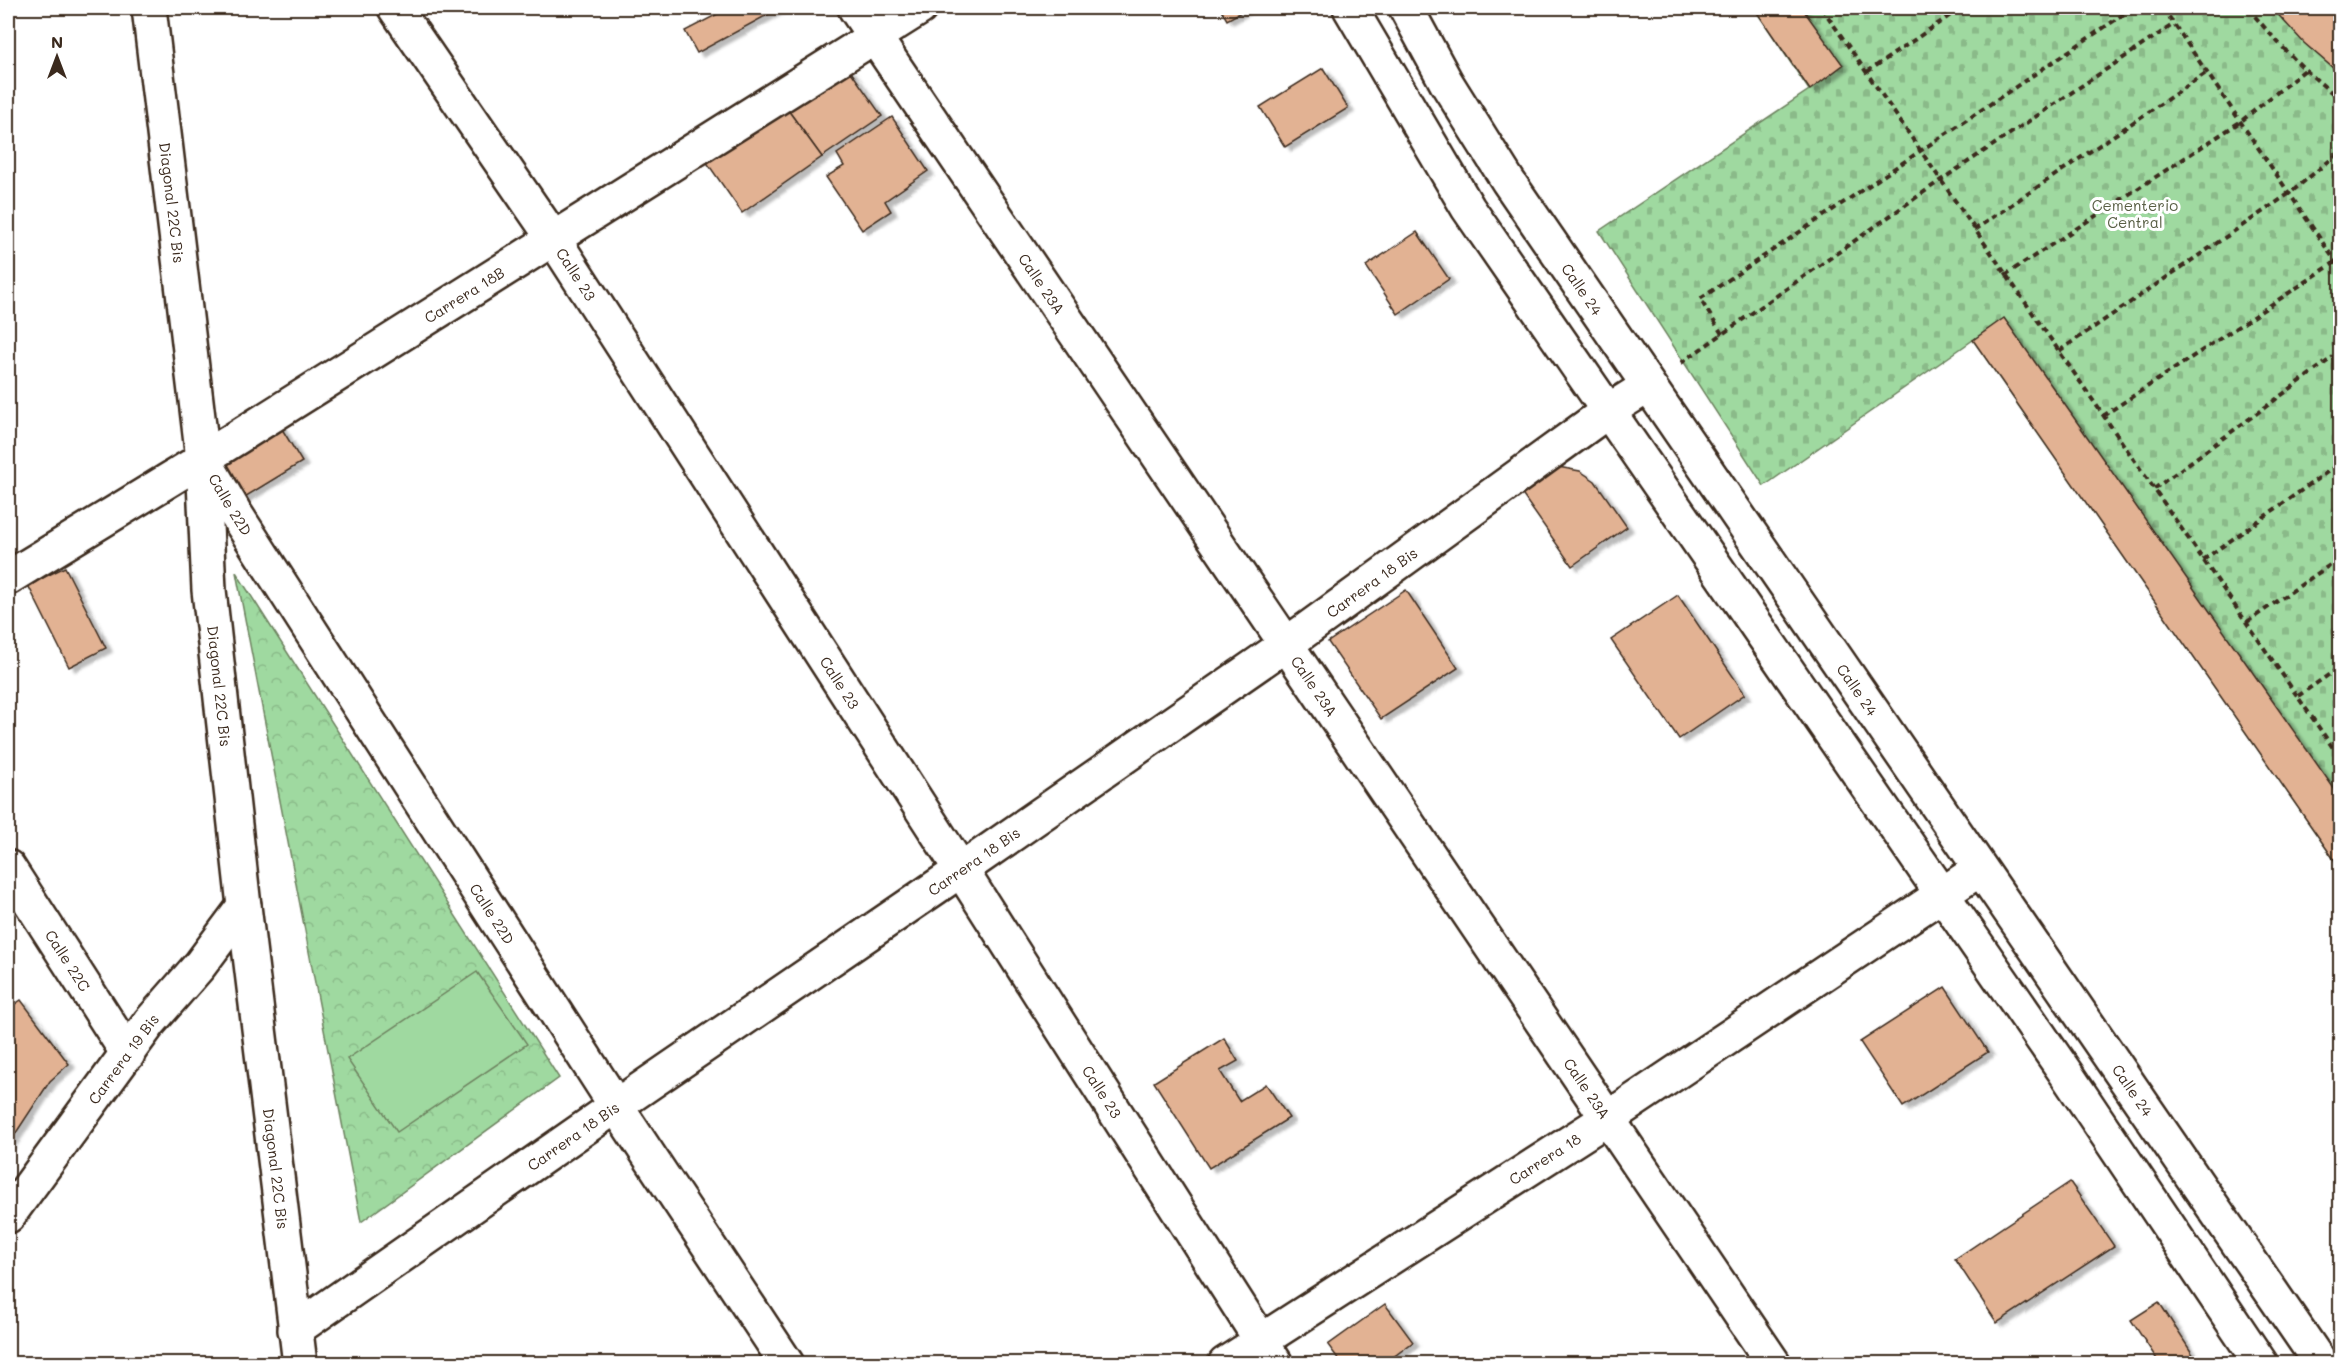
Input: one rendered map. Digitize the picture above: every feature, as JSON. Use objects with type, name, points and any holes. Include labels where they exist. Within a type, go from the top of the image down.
[{"type":"street","name":"Diagonal 22C Bis","points":[[149,8],[203,459],[209,590],[244,906],[300,1364]]},
{"type":"street","name":"Calle 23","points":[[395,8],[553,238],[962,870],[1268,1352]]},
{"type":"street","name":"Calle 23A","points":[[855,8],[876,35],[1774,1364]]},
{"type":"street","name":"Carrera 18B","points":[[8,578],[203,459],[920,8]]},
{"type":"street","points":[[1350,8],[1468,208],[2067,1075],[2261,1364]]},
{"type":"street","name":"Calle 24","points":[[1406,8],[1446,82],[1508,181],[2321,1364]]},
{"type":"street","name":"Carrera 18 Bis","points":[[295,1330],[1288,643],[1608,411],[1648,386]]},
{"type":"street","name":"Calle 22D","points":[[203,459],[235,513],[616,1106],[787,1364]]},
{"type":"street","name":"Calle 22C","points":[[8,867],[128,1054]]},
{"type":"street","name":"Carrera 18","points":[[1225,1364],[1268,1352],[1608,1118],[1980,869]]},
{"type":"street","name":"Carrera 19 Bis","points":[[8,1216],[150,1022],[200,965],[244,906]]},
{"type":"path","points":[[1822,8],[2340,758]]},
{"type":"path","points":[[1867,72],[1961,8]]},
{"type":"path","points":[[1722,334],[1700,299],[2133,8]]},
{"type":"path","points":[[2163,8],[2338,261],[2340,268]]},
{"type":"path","points":[[2248,8],[2273,38],[2305,70],[2340,99]]},
{"type":"path","points":[[1683,361],[1941,180],[2174,24]]},
{"type":"path","points":[[2005,275],[2240,122],[2305,70]]},
{"type":"path","points":[[1974,230],[2206,73]]},
{"type":"path","points":[[2059,351],[2290,193],[2340,152]]},
{"type":"path","points":[[2103,416],[2338,261]]},
{"type":"path","points":[[2154,489],[2340,352]]},
{"type":"path","points":[[2203,560],[2340,463]]},
{"type":"path","points":[[2247,622],[2340,558]]},
{"type":"path","points":[[2298,696],[2340,667]]},
{"type":"green space","name":"Cementerio Central","points":[[1754,8],[2340,8],[2340,868],[1973,340],[1764,486],[1599,231],[1809,90]]},
{"type":"green space","points":[[236,572],[559,1078],[361,1222]]},
{"type":"green space","points":[[477,972],[527,1044],[397,1132],[347,1059]]},
{"type":"building","points":[[729,8],[780,8],[697,53],[685,31]]},
{"type":"building","points":[[1220,8],[1248,8],[1227,20]]},
{"type":"building","points":[[1754,8],[1802,8],[1843,65],[1810,90]]},
{"type":"building","points":[[2272,8],[2340,8],[2340,74],[2304,43]]},
{"type":"building","points":[[1323,68],[1348,108],[1285,147],[1260,107]]},
{"type":"building","points":[[849,69],[882,116],[822,157],[780,99]]},
{"type":"building","points":[[780,99],[822,157],[742,213],[701,154]]},
{"type":"building","points":[[892,117],[928,171],[885,201],[891,211],[862,230],[826,177],[844,166],[837,154]]},
{"type":"building","points":[[1417,232],[1449,279],[1398,314],[1366,266]]},
{"type":"building","points":[[2004,318],[2340,797],[2340,868],[1973,340]]},
{"type":"building","points":[[279,424],[302,462],[243,498],[220,459]]},
{"type":"building","points":[[1558,467],[1580,471],[1595,481],[1627,527],[1572,566],[1521,493]]},
{"type":"building","points":[[65,567],[106,648],[69,667],[28,585]]},
{"type":"building","points":[[1406,590],[1458,668],[1381,719],[1328,642]]},
{"type":"building","points":[[1678,595],[1745,694],[1679,739],[1611,640]]},
{"type":"building","points":[[1945,987],[1988,1052],[1903,1107],[1860,1042]]},
{"type":"building","points":[[21,1000],[69,1064],[50,1081],[8,1145],[8,1009]]},
{"type":"building","points":[[1224,1038],[1238,1061],[1220,1071],[1239,1101],[1266,1084],[1289,1118],[1209,1168],[1154,1082]]},
{"type":"building","points":[[2070,1182],[2114,1246],[1997,1323],[1955,1259]]},
{"type":"building","points":[[2159,1302],[2199,1364],[2160,1364],[2131,1320]]},
{"type":"building","points":[[1385,1304],[1413,1342],[1384,1364],[1342,1364],[1328,1345]]}]
